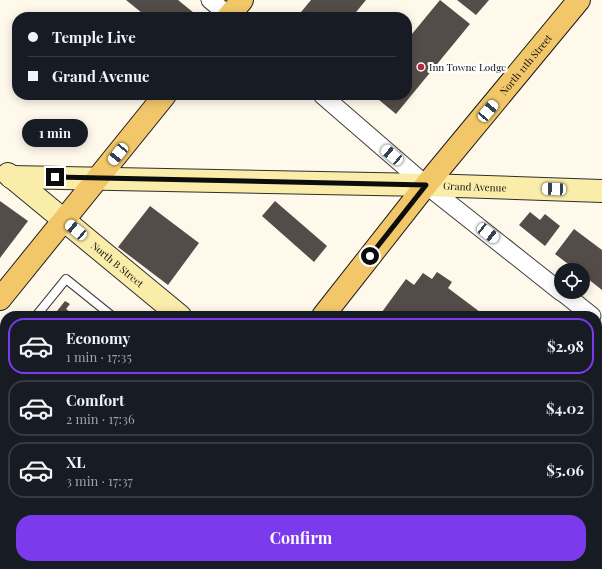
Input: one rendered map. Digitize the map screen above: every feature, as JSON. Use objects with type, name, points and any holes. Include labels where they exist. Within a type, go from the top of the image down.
[{"type":"main road","name":"North 11th Street","points":[[327,311],[426,185],[579,0]]},
{"type":"main road","points":[[0,299],[161,100]]},
{"type":"main road","name":"Grand Avenue","points":[[4,174],[98,178],[426,185],[602,191]]},
{"type":"main road","name":"North B Street","points":[[4,174],[65,220],[174,311]]},
{"type":"street","points":[[210,0],[233,12]]},
{"type":"street","points":[[328,100],[426,185],[554,286]]},
{"type":"street","points":[[570,299],[586,311]]},
{"type":"lane","points":[[40,311],[66,279],[106,311]]},
{"type":"building","points":[[126,0],[178,0],[193,12],[141,12]]},
{"type":"building","points":[[311,0],[366,0],[356,12],[301,12]]},
{"type":"building","name":"Inn Towne Lodge","points":[[440,0],[470,24],[412,95],[412,34]]},
{"type":"building","points":[[457,0],[489,0],[476,15]]},
{"type":"building","name":"Inn Towne Lodge","points":[[379,100],[408,100],[396,114]]},
{"type":"building","points":[[0,201],[28,221],[0,258]]},
{"type":"building","points":[[275,201],[327,246],[314,262],[262,216]]},
{"type":"building","points":[[150,206],[199,243],[168,285],[118,247]]},
{"type":"building","points":[[530,212],[540,220],[545,214],[560,226],[545,246],[519,225]]},
{"type":"building","points":[[574,229],[602,250],[602,290],[590,281],[590,263],[567,263],[555,254]]},
{"type":"building","points":[[437,272],[452,282],[448,288],[479,311],[383,311],[406,279],[414,285],[423,273],[432,279]]},
{"type":"building","points":[[65,301],[70,304],[66,309],[69,311],[57,311]]},
{"type":"place","name":"Inn Towne Lodge","points":[[421,67]]},
{"type":"route","points":[[55,177],[426,185],[370,256]]}]
